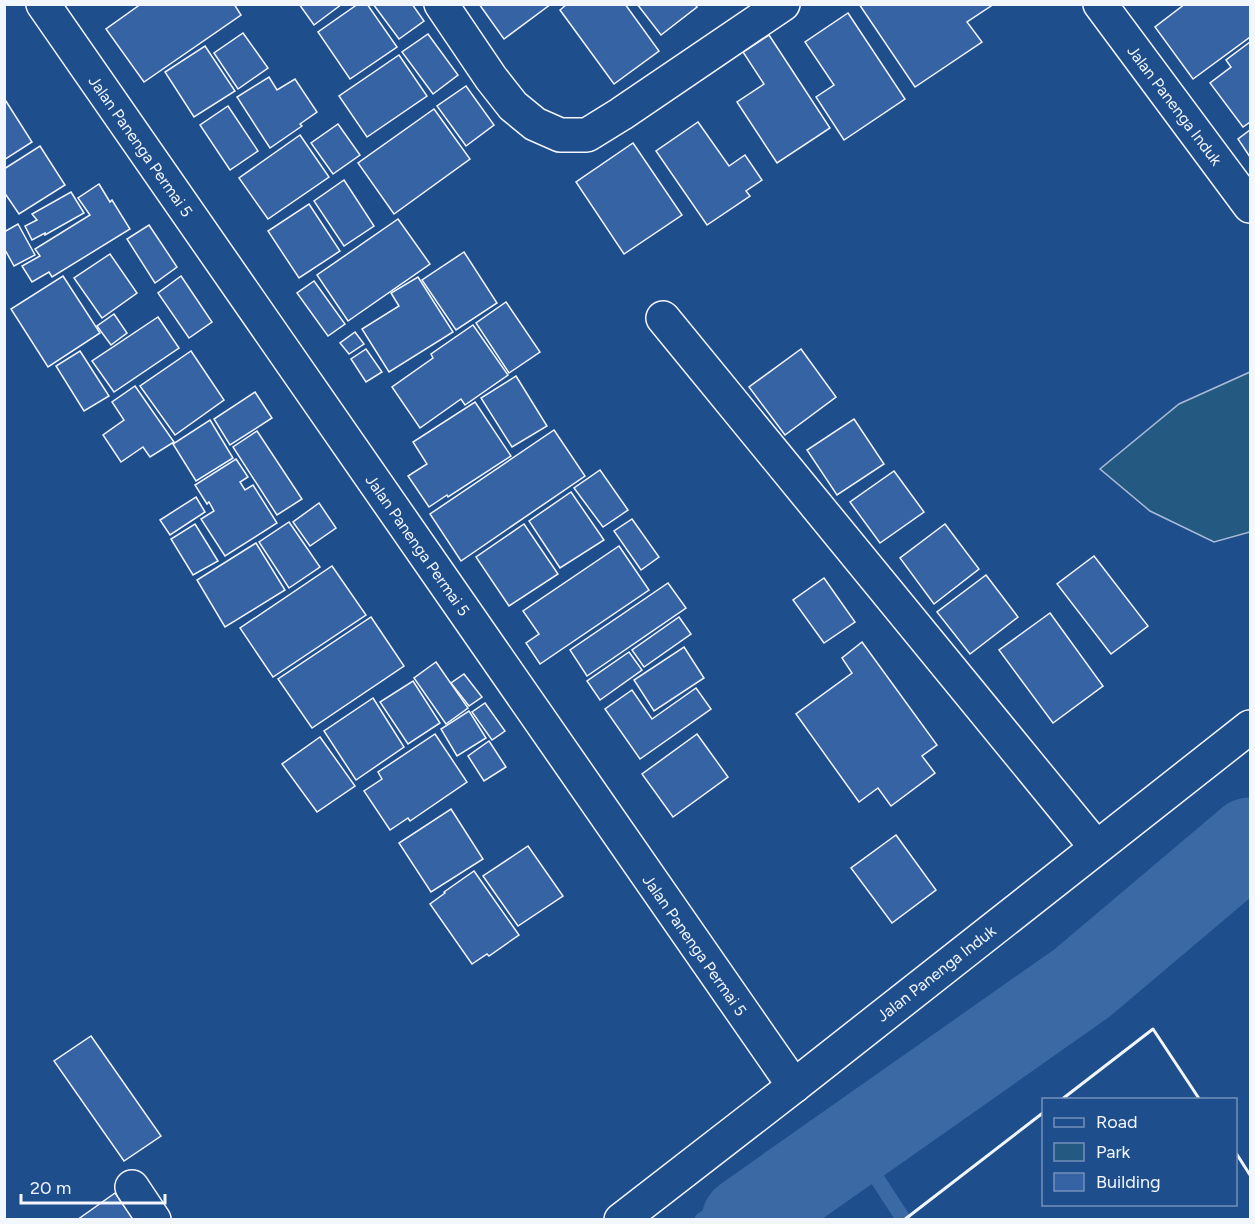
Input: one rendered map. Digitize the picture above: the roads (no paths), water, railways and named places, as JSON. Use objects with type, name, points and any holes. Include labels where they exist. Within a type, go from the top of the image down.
[{"type":"street","name":"Jalan Panenga Permai 5","points":[[43,4],[794,1086]]},
{"type":"street","points":[[441,4],[491,78],[513,106],[535,124],[560,135],[587,135],[621,114],[771,8]]},
{"type":"street","name":"Jalan Panenga Induk","points":[[1100,4],[1251,206]]},
{"type":"street","points":[[663,318],[1096,847]]},
{"type":"street","name":"Jalan Panenga Induk","points":[[621,1220],[1251,727]]},
{"type":"street","points":[[132,1187],[154,1220]]},
{"type":"waterway","points":[[702,1220],[978,1025],[1250,822]]},
{"type":"waterway","points":[[745,1220],[1082,983],[1250,841]]},
{"type":"waterway","points":[[854,1143],[904,1220]]}]
